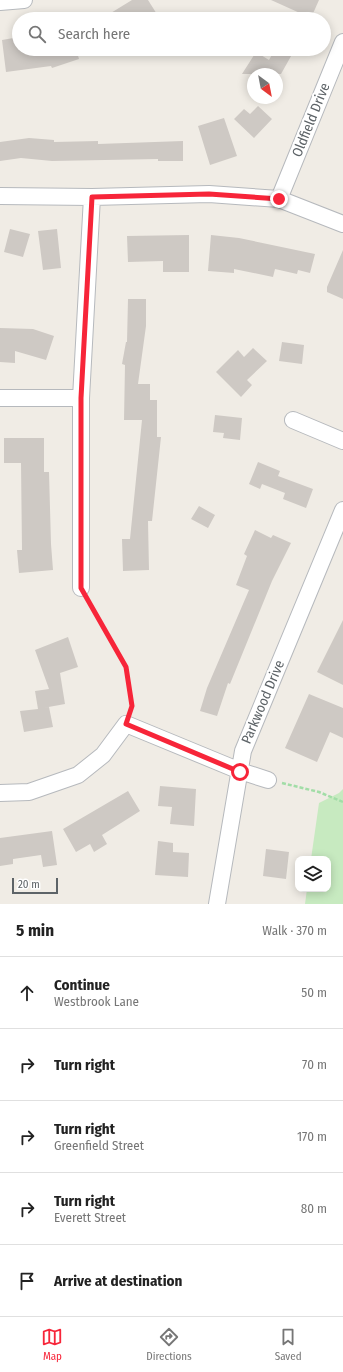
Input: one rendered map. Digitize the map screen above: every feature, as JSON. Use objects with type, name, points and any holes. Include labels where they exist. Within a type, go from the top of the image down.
[{"type":"street","points":[[0,2],[24,0]]},
{"type":"street","name":"Oldfield Drive","points":[[279,199],[343,42]]},
{"type":"street","points":[[0,196],[92,197],[209,194],[279,199],[343,224]]},
{"type":"street","points":[[81,588],[81,398],[92,197]]},
{"type":"street","points":[[0,398],[81,398]]},
{"type":"street","points":[[293,420],[343,441]]},
{"type":"street","name":"Parkwood Drive","points":[[217,904],[243,751],[343,510]]},
{"type":"street","points":[[0,793],[29,792],[78,775],[103,755],[126,724],[240,772],[268,780]]},
{"type":"path","points":[[81,588],[126,667],[132,706],[126,724]]},
{"type":"path","points":[[268,780],[319,792],[343,802]]},
{"type":"green space","points":[[343,789],[343,904],[305,904],[307,892],[331,892],[331,856],[311,856],[319,803],[339,793]]},
{"type":"building","points":[[132,0],[148,0],[156,12],[112,12]]},
{"type":"building","points":[[271,0],[319,0],[314,12],[298,12]]},
{"type":"building","points":[[12,38],[12,56],[78,56],[79,59],[52,68],[51,66],[6,72],[2,40]]},
{"type":"building","points":[[253,56],[262,56],[269,60],[271,56],[291,56],[283,70],[283,68],[247,68],[247,74],[242,74]]},
{"type":"building","points":[[258,106],[272,119],[254,138],[234,119],[244,109],[250,114]]},
{"type":"building","points":[[224,118],[237,156],[210,165],[198,126]]},
{"type":"building","points":[[29,138],[54,140],[54,142],[98,141],[98,144],[183,141],[183,161],[158,161],[158,159],[52,161],[21,158],[0,161],[0,142]]},
{"type":"building","points":[[10,229],[30,234],[23,257],[4,252]]},
{"type":"building","points":[[57,229],[61,268],[43,270],[38,231]]},
{"type":"building","points":[[189,235],[189,272],[163,272],[163,261],[128,262],[127,236]]},
{"type":"building","points":[[211,235],[239,238],[315,254],[310,273],[298,270],[297,274],[275,269],[273,277],[234,269],[234,273],[208,271]]},
{"type":"building","points":[[343,250],[343,299],[327,292],[327,287]]},
{"type":"building","points":[[128,299],[146,299],[146,326],[138,384],[150,384],[150,400],[157,400],[157,437],[161,437],[152,521],[148,521],[149,570],[123,571],[122,539],[130,539],[142,420],[124,420],[125,365],[122,364],[127,342]]},
{"type":"building","points":[[0,328],[33,329],[54,336],[46,360],[15,351],[15,363],[0,362]]},
{"type":"building","points":[[282,342],[304,345],[302,364],[279,361]]},
{"type":"building","points":[[253,348],[267,361],[247,380],[252,385],[241,397],[216,372],[238,350],[244,357]]},
{"type":"building","points":[[215,415],[242,418],[240,440],[223,438],[224,433],[213,432]]},
{"type":"building","points":[[4,438],[44,438],[44,472],[49,472],[53,570],[19,573],[17,550],[22,550],[21,463],[4,463]]},
{"type":"building","points":[[258,462],[280,471],[278,476],[313,489],[306,508],[283,499],[285,493],[262,484],[260,489],[249,484]]},
{"type":"building","points":[[199,506],[215,515],[208,528],[191,519]]},
{"type":"building","points":[[255,530],[271,538],[273,535],[291,543],[272,581],[230,684],[228,683],[217,716],[200,711],[207,688],[249,590],[236,585],[247,556],[244,554]]},
{"type":"building","points":[[343,620],[343,685],[317,672]]},
{"type":"building","points":[[68,637],[78,667],[60,673],[65,704],[43,708],[49,707],[53,727],[24,732],[20,711],[38,709],[35,691],[49,689],[35,650]]},
{"type":"building","points":[[309,694],[343,708],[343,738],[330,732],[317,762],[285,748]]},
{"type":"building","points":[[160,786],[196,789],[194,826],[170,824],[172,807],[158,806]]},
{"type":"building","points":[[128,791],[140,811],[102,835],[107,844],[94,852],[90,844],[76,852],[63,829]]},
{"type":"building","points":[[52,831],[57,865],[43,867],[41,855],[13,859],[13,864],[0,866],[0,838]]},
{"type":"building","points":[[158,841],[173,843],[173,852],[189,853],[188,877],[155,875]]},
{"type":"building","points":[[266,849],[289,852],[286,879],[263,876]]},
{"type":"route","points":[[240,772],[126,724],[132,706],[126,667],[81,588],[81,398],[92,197],[209,194],[279,199]]}]
